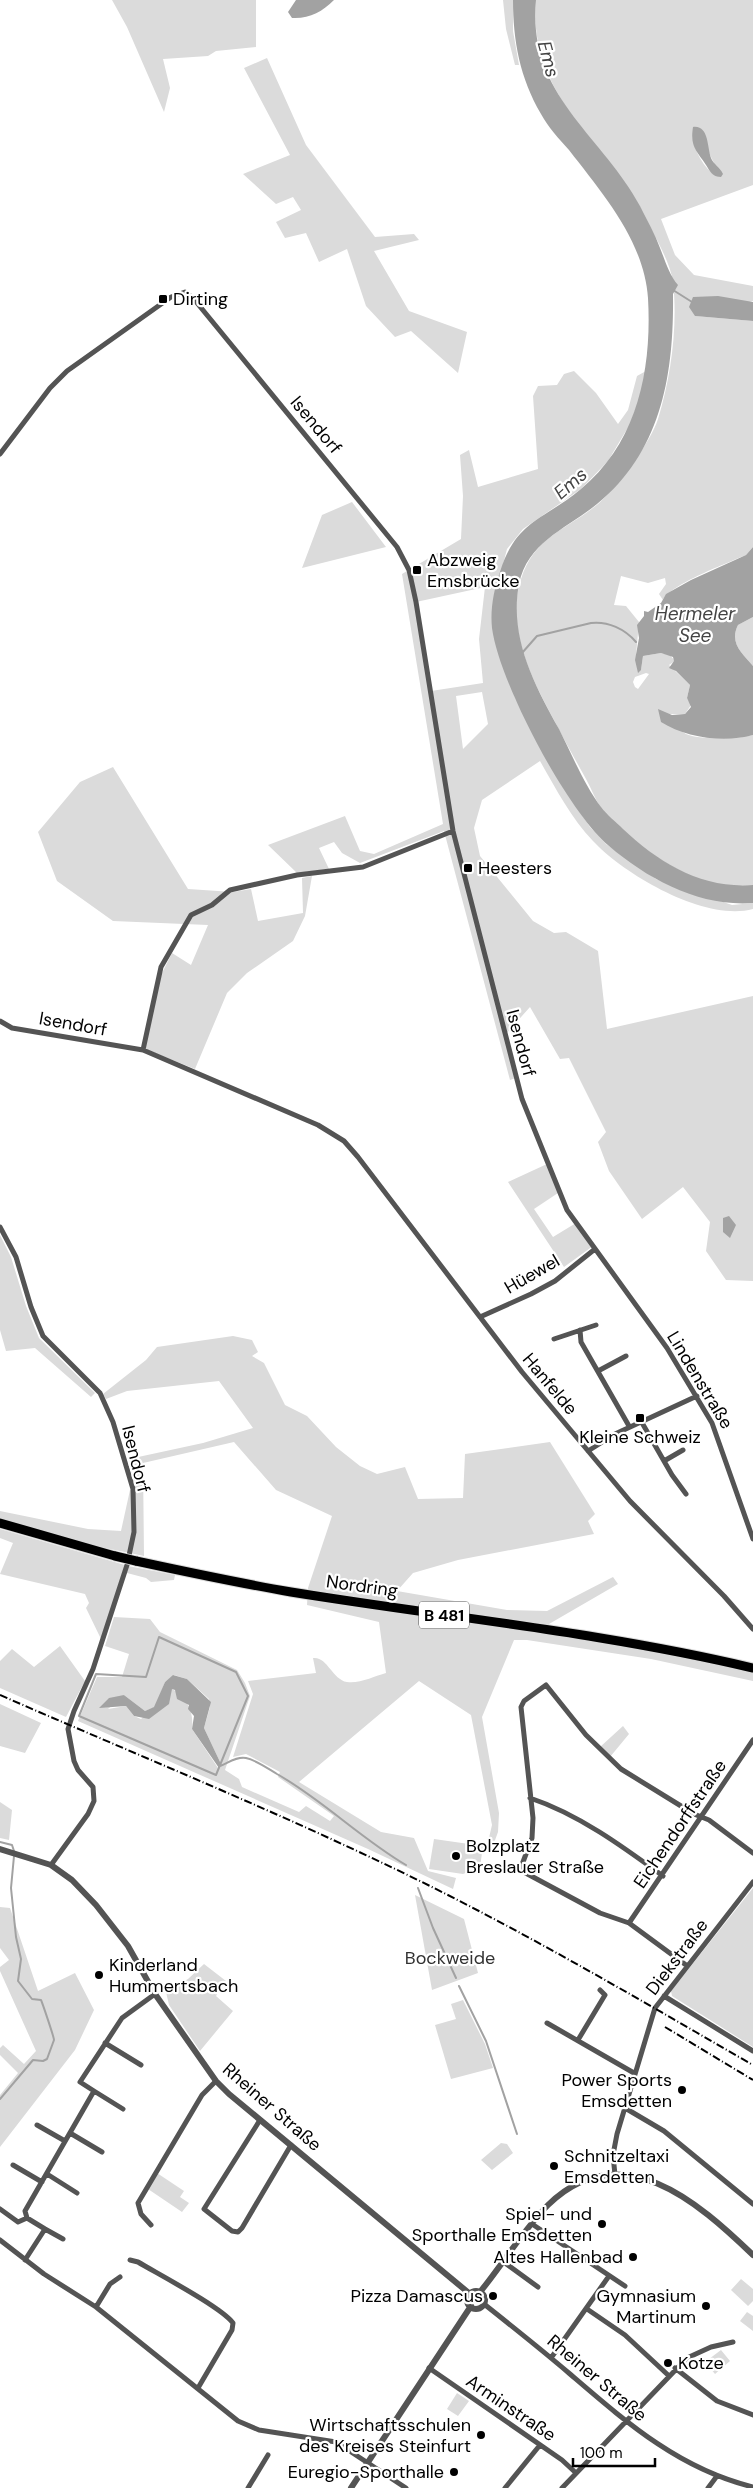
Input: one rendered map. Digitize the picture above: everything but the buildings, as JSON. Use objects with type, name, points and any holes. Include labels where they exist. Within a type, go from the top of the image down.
[{"type":"main road","name":"Nordring","points":[[0,1524],[136,1561],[290,1592],[547,1630],[662,1649],[753,1668]]},
{"type":"street","name":"Isendorf","points":[[0,454],[50,388],[66,371],[171,297],[181,292],[189,294],[377,520],[404,558],[416,602],[453,831],[522,1099],[563,1203],[595,1249]]},
{"type":"street","points":[[143,1050],[161,967],[191,915],[212,905],[230,890],[297,875],[363,867],[453,831]]},
{"type":"street","name":"Isendorf","points":[[0,1021],[12,1028],[143,1050],[318,1125],[344,1141]]},
{"type":"street","name":"Hanfelde","points":[[344,1141],[522,1372],[588,1451],[630,1501],[724,1596],[753,1629]]},
{"type":"street","name":"Isendorf","points":[[0,1227],[16,1257],[31,1307],[43,1336],[100,1393],[113,1422],[132,1489],[134,1532],[127,1565],[93,1669],[69,1722],[68,1730],[74,1761],[78,1770],[93,1787],[94,1801],[88,1814],[51,1865]]},
{"type":"street","name":"Hüewel","points":[[480,1317],[532,1294],[555,1281],[595,1249]]},
{"type":"street","name":"Lindenstraße","points":[[595,1249],[667,1348],[697,1396],[719,1439],[753,1539]]},
{"type":"street","points":[[554,1339],[596,1326]]},
{"type":"street","points":[[580,1330],[581,1342],[629,1426]]},
{"type":"street","points":[[598,1371],[626,1356]]},
{"type":"street","points":[[588,1451],[629,1426],[697,1396]]},
{"type":"street","points":[[641,1421],[686,1494]]},
{"type":"street","points":[[664,1461],[683,1450]]},
{"type":"street","points":[[686,1966],[629,1923],[600,1913],[520,1870],[532,1838],[533,1818],[521,1707],[524,1701],[546,1685],[586,1736],[621,1769],[702,1816],[753,1853]]},
{"type":"street","name":"Eichendorffstraße","points":[[629,1923],[663,1876],[753,1740]]},
{"type":"street","points":[[530,1798],[549,1804],[602,1835],[663,1876]]},
{"type":"street","name":"Rheiner Straße","points":[[0,1850],[19,1854],[51,1865],[72,1880],[128,1946],[155,1994],[216,2082],[470,2294]]},
{"type":"street","name":"Diekstraße","points":[[615,2175],[615,2147],[634,2073],[655,2008],[753,1882]]},
{"type":"street","points":[[578,2040],[605,1995],[600,1990]]},
{"type":"street","points":[[123,2108],[80,2082],[122,2018],[155,1994]]},
{"type":"street","points":[[664,1996],[753,2051]]},
{"type":"street","points":[[547,2023],[634,2073]]},
{"type":"street","points":[[105,2043],[141,2065]]},
{"type":"street","points":[[151,2225],[141,2214],[138,2203],[202,2095],[216,2082]]},
{"type":"street","points":[[27,2218],[26,2211],[94,2091]]},
{"type":"street","points":[[625,2108],[664,2131],[753,2204]]},
{"type":"street","points":[[260,2120],[204,2209],[232,2231],[238,2232],[242,2228],[292,2145]]},
{"type":"street","points":[[37,2125],[66,2141]]},
{"type":"street","points":[[70,2133],[102,2152]]},
{"type":"street","points":[[13,2165],[42,2182]]},
{"type":"street","points":[[47,2174],[78,2192]]},
{"type":"street","points":[[480,2292],[547,2206],[566,2190],[586,2181],[615,2175],[650,2180],[676,2192],[711,2216],[753,2255]]},
{"type":"street","points":[[0,2209],[18,2222],[27,2218]]},
{"type":"street","points":[[27,2218],[63,2239]]},
{"type":"street","points":[[532,2224],[625,2286]]},
{"type":"street","points":[[26,2260],[45,2229]]},
{"type":"street","points":[[0,2240],[26,2260],[96,2307],[244,2424],[259,2430],[336,2442],[406,2488]]},
{"type":"street","points":[[130,2260],[138,2262],[216,2309],[233,2323],[232,2330],[198,2388]]},
{"type":"street","points":[[505,2262],[538,2287]]},
{"type":"street","points":[[96,2307],[110,2284],[120,2276]]},
{"type":"street","points":[[551,2358],[609,2276]]},
{"type":"street","points":[[475,2291],[480,2292],[485,2297],[484,2304],[478,2308],[471,2306],[468,2300],[470,2294],[475,2291]]},
{"type":"street","name":"Rheiner Straße","points":[[484,2304],[626,2422],[672,2454],[717,2476],[753,2487]]},
{"type":"street","points":[[352,2488],[471,2306]]},
{"type":"street","points":[[587,2309],[625,2335],[668,2375]]},
{"type":"street","points":[[562,2488],[676,2368],[696,2353],[733,2342]]},
{"type":"street","name":"Arminstraße","points":[[429,2368],[562,2460],[576,2473]]},
{"type":"street","points":[[676,2368],[717,2401],[753,2415]]},
{"type":"street","points":[[504,2488],[540,2445]]},
{"type":"street","points":[[248,2488],[268,2455]]},
{"type":"street","points":[[708,2488],[717,2476]]},
{"type":"green space","points":[[112,0],[256,0],[256,47],[216,51],[208,56],[163,59],[170,88],[164,112],[127,27]]},
{"type":"green space","points":[[503,0],[513,0],[513,31],[519,65],[515,65],[506,29]]},
{"type":"green space","points":[[536,0],[753,0],[753,185],[661,219],[675,255],[694,275],[753,286],[753,301],[695,316],[753,321],[753,547],[746,555],[701,574],[676,588],[663,600],[659,594],[666,584],[665,578],[648,583],[621,576],[614,605],[626,606],[639,622],[636,655],[638,670],[641,670],[643,656],[661,653],[670,655],[675,661],[669,665],[690,685],[687,698],[691,705],[685,714],[666,714],[681,730],[692,736],[709,738],[753,735],[753,885],[725,886],[709,883],[674,868],[640,845],[612,820],[599,805],[537,687],[523,652],[516,616],[517,597],[521,579],[527,565],[543,543],[586,513],[605,497],[623,476],[648,440],[658,419],[667,386],[675,316],[672,276],[644,214],[620,178],[567,109],[553,85],[542,59],[536,31]],"holes":[[[693,142],[709,153],[721,177],[716,176],[708,169],[700,158]],[[646,673],[649,674],[638,689],[633,682],[635,677]]]},
{"type":"green space","points":[[267,58],[306,145],[375,237],[414,234],[419,240],[374,251],[409,311],[467,332],[458,373],[411,331],[395,337],[366,306],[347,249],[319,262],[306,233],[285,238],[276,222],[301,210],[293,197],[276,204],[243,174],[290,155],[244,68]]},
{"type":"green space","points":[[574,371],[596,393],[618,424],[628,410],[637,376],[646,371],[640,397],[630,424],[608,461],[581,489],[523,529],[507,549],[493,602],[515,698],[563,787],[590,827],[606,844],[656,879],[732,905],[753,903],[753,909],[734,911],[712,909],[690,902],[667,893],[625,868],[607,854],[585,832],[564,803],[540,761],[482,800],[474,828],[480,856],[533,921],[554,933],[566,932],[598,951],[607,1029],[753,996],[753,1281],[726,1280],[706,1251],[710,1222],[683,1187],[642,1219],[609,1171],[598,1142],[606,1132],[569,1058],[560,1059],[530,1007],[505,1035],[516,1078],[510,1080],[444,831],[360,863],[342,853],[334,842],[319,848],[329,869],[297,873],[268,845],[345,816],[360,851],[374,854],[443,824],[402,574],[461,539],[463,496],[460,455],[469,450],[478,487],[538,469],[533,396],[538,386],[557,385],[564,374]],"holes":[[[485,587],[479,639],[483,683],[431,691],[416,602]],[[482,692],[488,724],[463,749],[456,696]]]},
{"type":"green space","points":[[352,502],[386,547],[302,568],[322,515]]},
{"type":"green space","points":[[753,617],[753,666],[741,652],[735,637],[738,625]]},
{"type":"green space","points":[[113,767],[188,889],[233,892],[251,889],[258,921],[303,913],[302,878],[312,876],[305,916],[293,941],[247,973],[227,993],[195,1069],[145,1049],[161,975],[172,953],[191,965],[208,925],[113,921],[57,881],[38,832],[80,782]]},
{"type":"green space","points":[[547,1164],[558,1193],[534,1209],[553,1237],[576,1223],[593,1246],[564,1267],[508,1182]]},
{"type":"green space","points":[[0,1235],[11,1257],[26,1306],[39,1338],[95,1393],[91,1397],[35,1348],[6,1351],[0,1330]]},
{"type":"green space","points":[[233,1336],[252,1340],[258,1352],[252,1356],[264,1363],[285,1405],[307,1416],[336,1447],[360,1466],[377,1474],[405,1467],[418,1499],[463,1498],[465,1454],[550,1442],[595,1514],[588,1521],[594,1534],[458,1560],[413,1573],[397,1591],[507,1610],[547,1611],[613,1577],[618,1584],[549,1624],[547,1633],[704,1661],[753,1673],[753,1681],[651,1659],[527,1640],[514,1640],[482,1717],[499,1813],[498,1832],[494,1843],[488,1842],[492,1825],[471,1715],[419,1681],[299,1782],[381,1832],[414,1838],[428,1871],[456,1878],[453,1889],[368,1849],[78,1721],[97,1677],[122,1677],[129,1654],[105,1646],[114,1617],[150,1619],[160,1632],[237,1670],[245,1683],[250,1696],[225,1770],[239,1779],[242,1787],[299,1812],[306,1806],[330,1821],[334,1816],[278,1777],[280,1772],[246,1754],[233,1757],[253,1694],[248,1681],[316,1673],[313,1658],[322,1660],[337,1677],[347,1682],[362,1681],[386,1673],[379,1622],[307,1605],[308,1588],[332,1516],[276,1490],[234,1442],[143,1463],[144,1556],[86,1544],[0,1519],[0,1511],[88,1529],[121,1531],[130,1490],[135,1488],[129,1459],[203,1443],[253,1428],[219,1381],[127,1391],[106,1399],[103,1394],[146,1360],[157,1347]],"holes":[[[174,1675],[187,1679],[209,1699],[210,1707],[204,1728],[221,1764],[218,1768],[192,1729],[192,1717],[189,1706],[182,1696],[171,1688],[171,1694],[141,1719],[134,1716],[126,1706],[108,1709],[124,1695],[145,1711],[155,1707],[165,1682]]]},
{"type":"green space","points":[[0,1529],[125,1565],[101,1639],[86,1608],[89,1603],[85,1594],[0,1574],[13,1543],[0,1538]]},
{"type":"green space","points":[[128,1566],[175,1575],[174,1580],[151,1582],[146,1578],[127,1573]]},
{"type":"green space","points":[[60,1646],[85,1681],[66,1717],[0,1688],[0,1661],[12,1649],[34,1667]]},
{"type":"green space","points":[[0,1704],[41,1723],[25,1753],[0,1746]]},
{"type":"green space","points":[[623,1726],[629,1734],[610,1757],[600,1747]]},
{"type":"green space","points":[[0,1802],[12,1810],[9,1840],[0,1838]]},
{"type":"green space","name":"Bolzplatz Breslauer Straße","points":[[434,1839],[483,1846],[480,1867],[463,1874],[429,1869]]},
{"type":"green space","points":[[753,1888],[753,2047],[672,1996],[671,1991]]},
{"type":"green space","name":"Bockweide","points":[[415,1895],[464,1919],[478,1973],[432,1990]]},
{"type":"green space","points":[[0,1907],[10,1908],[38,1991],[75,1973],[94,2010],[75,2050],[0,2147],[0,2095],[18,2073],[0,2055],[0,2048],[3,2045],[24,2064],[36,2051],[0,1971],[0,1967],[9,1960],[0,1948]]},
{"type":"green space","points":[[204,1964],[226,1981],[216,1996],[233,2011],[200,2051],[169,2005],[166,1992],[188,1979]]},
{"type":"green space","points":[[463,2000],[485,2044],[493,2068],[451,2079],[435,2025],[456,2019],[451,2004]]},
{"type":"green space","points":[[501,2143],[507,2144],[513,2153],[492,2170],[481,2160]]},
{"type":"green space","points":[[157,2173],[184,2191],[180,2197],[189,2203],[182,2212],[148,2189]]},
{"type":"green space","points":[[741,2279],[753,2289],[753,2301],[748,2306],[731,2290]]},
{"type":"green space","points":[[747,2312],[753,2316],[753,2331],[740,2321]]},
{"type":"green space","points":[[721,2350],[730,2361],[715,2374],[705,2362]]},
{"type":"green space","points":[[457,2393],[469,2401],[458,2416],[447,2409]]},
{"type":"water","points":[[296,0],[334,0],[315,14],[292,18],[288,12]]},
{"type":"water","points":[[513,0],[536,0],[536,33],[543,62],[555,88],[570,112],[624,180],[640,206],[670,272],[678,285],[673,294],[671,353],[667,381],[660,409],[650,435],[636,460],[619,483],[597,504],[540,546],[524,569],[519,584],[517,604],[518,623],[526,660],[541,695],[584,779],[603,810],[651,853],[682,871],[716,883],[753,885],[753,903],[714,901],[676,889],[641,870],[609,846],[592,829],[555,776],[521,711],[497,651],[492,628],[492,606],[496,585],[507,555],[514,541],[523,531],[581,489],[600,470],[616,449],[628,427],[644,377],[649,325],[645,277],[639,257],[630,238],[608,201],[547,124],[528,87],[516,45]]},
{"type":"water","points":[[693,127],[702,129],[705,133],[711,158],[723,174],[721,177],[715,176],[712,173],[697,152],[692,139]]},
{"type":"water","points":[[718,296],[753,302],[753,321],[695,316],[689,307],[693,297]]},
{"type":"water","name":"Hermeler See","points":[[753,547],[753,617],[738,625],[735,637],[741,652],[753,666],[753,735],[718,739],[682,732],[661,722],[658,709],[672,715],[685,714],[691,707],[687,698],[690,685],[676,671],[669,668],[674,661],[673,657],[661,653],[643,656],[641,670],[638,673],[635,660],[639,638],[637,625],[644,616],[644,611],[648,612],[661,603],[666,594],[691,580],[746,555]]},
{"type":"water","points":[[729,1216],[736,1225],[730,1238],[723,1232],[723,1218]]},
{"type":"water","points":[[173,1675],[187,1679],[211,1702],[204,1728],[221,1764],[219,1768],[192,1729],[194,1716],[188,1709],[189,1705],[177,1699],[175,1690],[172,1689],[169,1704],[149,1719],[134,1716],[126,1706],[99,1708],[109,1698],[124,1695],[145,1711],[154,1707],[165,1682]]},
{"type":"waterway","points":[[673,290],[692,302]]},
{"type":"waterway","points":[[522,653],[537,636],[591,623],[604,623],[616,627],[627,633],[636,642]]},
{"type":"waterway","points":[[159,1637],[236,1672],[248,1696],[216,1775],[79,1716],[96,1674],[146,1677],[159,1637]]},
{"type":"waterway","points":[[220,1766],[243,1758],[258,1762],[310,1795],[373,1843],[406,1865]]},
{"type":"waterway","points":[[0,1842],[12,1845],[14,1851]]},
{"type":"waterway","points":[[0,2099],[33,2060],[43,2061],[47,2059],[54,2040],[41,2000],[32,1999],[18,1981],[21,1959],[16,1937],[11,1888],[14,1856]]},
{"type":"waterway","points":[[418,1888],[433,1928],[456,1978]]},
{"type":"waterway","points":[[459,1986],[486,2041],[517,2134]]},
{"type":"railway","points":[[0,1695],[271,1812],[432,1887],[554,1951],[753,2065]]},
{"type":"railway","points":[[665,2027],[753,2080]]},
{"type":"place","name":"Dirting","points":[[163,299]]},
{"type":"place","name":"Abzweig Emsbrücke","points":[[417,570]]},
{"type":"place","name":"Heesters","points":[[468,868]]},
{"type":"place","name":"Kleine Schweiz","points":[[640,1418]]},
{"type":"place","name":"Bolzplatz Breslauer Straße","points":[[456,1856]]},
{"type":"place","name":"Kinderland Hummertsbach","points":[[99,1975]]},
{"type":"place","name":"Power Sports Emsdetten","points":[[682,2090]]},
{"type":"place","name":"Schnitzeltaxi Emsdetten","points":[[554,2166]]},
{"type":"place","name":"Spiel- und Sporthalle Emsdetten","points":[[602,2224]]},
{"type":"place","name":"Altes Hallenbad","points":[[633,2257]]},
{"type":"place","name":"Pizza Damascus","points":[[493,2296]]},
{"type":"place","name":"Gymnasium Martinum","points":[[706,2306]]},
{"type":"place","name":"Kotze","points":[[668,2363]]},
{"type":"place","name":"Wirtschaftsschulen des Kreises Steinfurt","points":[[481,2435]]},
{"type":"place","name":"Euregio-Sporthalle","points":[[454,2472]]},
{"type":"water label","name":"Ems","points":[[549,59]]},
{"type":"water label","name":"Ems","points":[[570,483]]}]
